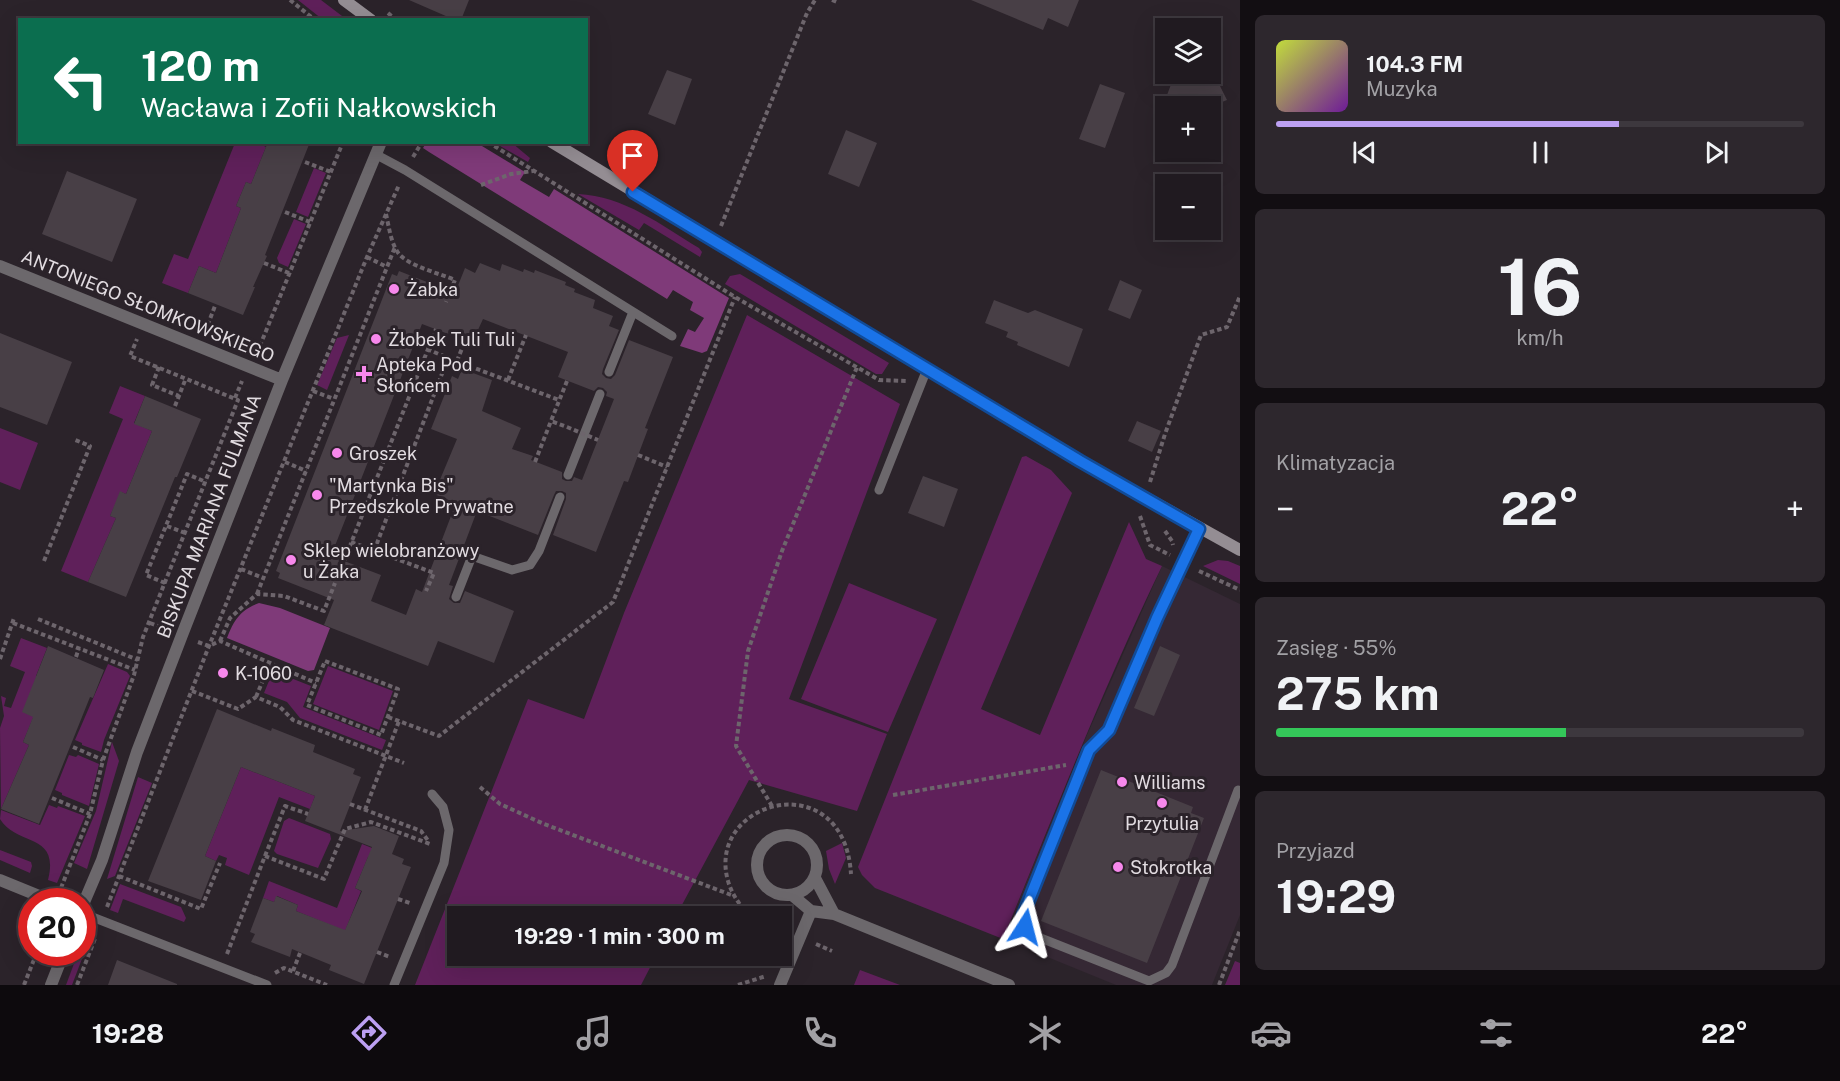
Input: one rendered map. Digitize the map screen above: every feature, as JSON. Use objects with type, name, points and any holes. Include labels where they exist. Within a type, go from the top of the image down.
[{"type":"street","points":[[345,0],[368,18]]},
{"type":"street","name":"BISKUPA MARIANA FULMANA","points":[[90,888],[102,860],[137,752],[182,635],[282,380],[380,144]]},
{"type":"street","points":[[555,144],[1080,461],[1240,550]]},
{"type":"street","name":"ANTONIEGO SŁOMKOWSKIEGO","points":[[0,266],[282,380]]},
{"type":"street","points":[[785,834],[794,835],[810,844],[818,860],[815,878],[802,892],[792,895],[775,893],[767,888],[758,873],[756,864],[758,855],[769,841],[785,834]]},
{"type":"street","points":[[815,878],[834,915]]},
{"type":"street","points":[[0,880],[25,888]]},
{"type":"street","points":[[792,895],[811,911],[834,915],[1009,985]]},
{"type":"street","points":[[780,985],[811,911]]},
{"type":"street","points":[[51,985],[58,966]]},
{"type":"lane","points":[[375,154],[405,170],[672,336]]},
{"type":"lane","points":[[609,372],[633,312]]},
{"type":"lane","points":[[879,490],[927,369]]},
{"type":"lane","points":[[568,475],[600,394]]},
{"type":"lane","points":[[456,597],[472,556],[512,570],[530,565],[539,551],[560,497]]},
{"type":"lane","points":[[1199,529],[1157,618],[1109,730],[1089,750],[1023,915],[1025,927],[1033,935],[1149,981],[1166,973],[1172,965],[1238,790]]},
{"type":"lane","points":[[394,985],[444,863],[448,830],[443,807],[432,794]]},
{"type":"lane","points":[[96,918],[267,985]]},
{"type":"path","points":[[290,0],[312,18]]},
{"type":"path","points":[[714,240],[807,13],[815,0]]},
{"type":"path","points":[[832,0],[837,2]]},
{"type":"path","points":[[257,353],[342,144]]},
{"type":"path","points":[[78,985],[209,646],[367,257],[405,170],[421,144]]},
{"type":"path","points":[[491,144],[735,297],[879,380],[914,381],[920,384]]},
{"type":"path","points":[[305,162],[331,172]]},
{"type":"path","points":[[482,185],[511,174],[534,171]]},
{"type":"path","points":[[285,212],[310,222]]},
{"type":"path","points":[[385,213],[395,248],[400,256],[455,280],[446,302]]},
{"type":"path","points":[[150,623],[209,646],[220,641],[230,618],[257,594],[395,248]]},
{"type":"path","points":[[367,257],[387,267]]},
{"type":"path","points":[[264,263],[289,273]]},
{"type":"path","points":[[1150,483],[1201,335],[1227,327],[1240,296]]},
{"type":"path","points":[[388,717],[439,736],[613,602],[735,297]]},
{"type":"path","points":[[205,333],[215,306]]},
{"type":"path","points":[[344,561],[436,329]]},
{"type":"path","points":[[61,888],[90,814],[103,760],[135,670],[143,637],[238,399],[130,356],[137,339],[127,335]]},
{"type":"path","points":[[508,380],[526,335]]},
{"type":"path","points":[[458,361],[465,341]]},
{"type":"path","points":[[427,350],[559,400]]},
{"type":"path","points":[[374,551],[448,358]]},
{"type":"path","points":[[159,367],[152,385],[179,396]]},
{"type":"path","points":[[772,806],[736,746],[747,651],[782,550],[857,367]]},
{"type":"path","points":[[175,406],[186,378]]},
{"type":"path","points":[[535,462],[567,381]]},
{"type":"path","points":[[313,391],[334,399]]},
{"type":"path","points":[[551,421],[598,440]]},
{"type":"path","points":[[44,561],[90,446],[73,439]]},
{"type":"path","points":[[638,455],[667,467]]},
{"type":"path","points":[[284,462],[306,471]]},
{"type":"path","points":[[165,583],[147,575],[187,474],[206,482]]},
{"type":"path","points":[[167,525],[185,533]]},
{"type":"path","points":[[351,542],[434,573],[426,591]]},
{"type":"path","points":[[241,569],[263,578]]},
{"type":"path","points":[[1199,571],[1240,590]]},
{"type":"path","points":[[257,594],[284,596],[324,611],[335,583]]},
{"type":"path","points":[[38,619],[138,660]]},
{"type":"path","points":[[0,659],[14,620],[135,670]]},
{"type":"path","points":[[220,641],[316,683]]},
{"type":"path","points":[[76,657],[79,648]]},
{"type":"path","points":[[325,661],[398,689],[388,717],[381,735],[307,705],[325,661]]},
{"type":"path","points":[[192,690],[238,709],[256,697],[270,663]]},
{"type":"path","points":[[256,697],[280,706],[293,720],[404,764]]},
{"type":"path","points":[[365,810],[399,721]]},
{"type":"path","points":[[73,747],[103,760]]},
{"type":"path","points":[[893,795],[1084,762]]},
{"type":"path","points":[[480,787],[500,804],[544,824],[734,896]]},
{"type":"path","points":[[52,798],[90,814]]},
{"type":"path","points":[[265,856],[324,879],[343,828],[371,822],[431,847],[421,831],[350,804]]},
{"type":"path","points":[[227,954],[285,806],[308,814]]},
{"type":"path","points":[[742,906],[734,896],[726,871],[726,854],[740,827],[761,810],[772,806],[807,807],[828,818],[845,840],[851,874]]},
{"type":"path","points":[[119,876],[201,909],[220,863]]},
{"type":"path","points":[[398,899],[411,904],[415,893]]},
{"type":"path","points":[[1219,985],[1240,930]]},
{"type":"path","points":[[386,966],[394,946]]},
{"type":"path","points":[[293,972],[300,952]]},
{"type":"path","points":[[377,952],[390,957]]},
{"type":"path","points":[[24,985],[31,966]]},
{"type":"shaded area","points":[[298,0],[321,0],[345,18],[321,18]]},
{"type":"shaded area","points":[[235,144],[265,144],[266,147],[251,184],[246,182],[236,206],[241,208],[216,273],[199,266],[188,293],[162,283],[174,254],[188,259]]},
{"type":"shaded area","points":[[425,144],[479,144],[525,172],[520,180],[549,197],[554,189],[729,298],[707,351],[702,353],[680,346],[688,329],[695,332],[704,318],[690,310],[693,302],[673,290],[667,299],[423,148]]},
{"type":"shaded area","points":[[497,144],[513,144],[530,158],[528,162]]},
{"type":"shaded area","points":[[314,168],[326,173],[308,217],[296,212]]},
{"type":"shaded area","points":[[578,194],[611,200],[642,213],[699,248],[702,252],[700,257],[644,223],[639,230]]},
{"type":"shaded area","points":[[294,219],[306,224],[288,267],[279,263],[277,258]]},
{"type":"shaded area","points":[[740,274],[889,363],[882,374],[876,374],[725,284],[730,276]]},
{"type":"shaded area","points":[[747,315],[900,404],[789,699],[887,734],[857,811],[749,780],[681,906],[447,906],[447,966],[651,966],[641,985],[415,985],[528,699],[584,719],[624,613]]},
{"type":"shaded area","points":[[349,335],[327,390],[317,385],[337,338]]},
{"type":"shaded area","points":[[120,386],[145,396],[134,423],[152,431],[126,494],[121,492],[110,516],[116,518],[88,582],[61,571],[123,419],[109,413]]},
{"type":"shaded area","points":[[0,428],[38,443],[20,490],[0,482]]},
{"type":"shaded area","points":[[1026,456],[1051,470],[1072,493],[981,709],[1040,735],[1129,522],[1146,559],[1162,566],[1099,705],[1003,939],[875,888],[862,875],[858,867],[1022,457]]},
{"type":"shaded area","points":[[1218,560],[1240,566],[1240,584],[1203,566]]},
{"type":"shaded area","points":[[1162,566],[1240,604],[1240,915],[1212,985],[1116,985],[1003,939],[1087,735]]},
{"type":"shaded area","points":[[849,583],[937,619],[888,732],[801,699]]},
{"type":"shaded area","points":[[259,603],[280,608],[330,628],[314,670],[308,671],[227,638],[239,616]]},
{"type":"shaded area","points":[[21,638],[47,648],[36,676],[53,683],[33,718],[23,742],[29,745],[1,809],[0,728],[4,716],[1,696],[6,698],[4,706],[11,708],[25,672],[10,666]]},
{"type":"shaded area","points":[[108,664],[127,672],[130,676],[101,752],[75,740]]},
{"type":"shaded area","points":[[328,666],[393,691],[379,730],[313,704]]},
{"type":"shaded area","points":[[273,671],[311,686],[303,707],[386,740],[382,750],[300,718],[287,702],[264,693]]},
{"type":"shaded area","points":[[112,742],[119,761],[87,869],[74,863],[96,811]]},
{"type":"shaded area","points":[[69,755],[76,757],[78,755],[99,764],[89,806],[55,790]]},
{"type":"shaded area","points":[[241,767],[315,796],[310,809],[279,797],[249,875],[225,865],[227,858],[219,855],[216,861],[205,856]]},
{"type":"shaded area","points":[[138,777],[152,783],[115,876],[107,879]]},
{"type":"shaded area","points":[[49,805],[85,816],[57,883],[48,880],[50,865],[48,854],[43,847],[16,834],[0,819],[1,810],[40,825]]},
{"type":"shaded area","points":[[289,818],[330,834],[331,839],[318,868],[274,851],[284,821]]},
{"type":"shaded area","points":[[842,843],[846,858],[835,884],[829,869],[826,851]]},
{"type":"shaded area","points":[[362,844],[377,850],[368,857],[355,888],[361,891],[345,931],[296,911],[298,905],[277,896],[274,902],[263,898],[269,881],[337,908]]},
{"type":"shaded area","points":[[0,850],[31,862],[30,873],[0,860]]},
{"type":"shaded area","points":[[120,884],[181,907],[186,918],[184,922],[123,899],[118,913],[110,910]]},
{"type":"shaded area","points":[[1235,961],[1240,963],[1240,985],[1225,985]]},
{"type":"shaded area","points":[[73,966],[79,966],[72,985],[66,985]]},
{"type":"shaded area","points":[[860,970],[900,985],[854,985]]},
{"type":"building","points":[[409,0],[469,0],[462,18],[450,18]]},
{"type":"building","points":[[971,0],[1079,0],[1068,27],[1048,18],[1043,30]]},
{"type":"building","points":[[667,70],[692,79],[675,125],[648,114]]},
{"type":"building","points":[[1100,84],[1125,93],[1105,148],[1079,139]]},
{"type":"building","points":[[1171,84],[1215,84],[1220,86],[1227,100],[1221,102],[1221,96],[1167,95]]},
{"type":"building","points":[[846,130],[877,143],[859,187],[828,174]]},
{"type":"building","points":[[267,144],[309,144],[243,315],[188,293],[199,266],[216,273],[241,208],[236,206],[246,182],[251,184]]},
{"type":"building","points":[[67,171],[137,199],[112,262],[42,234]]},
{"type":"building","points":[[480,263],[500,271],[502,264],[523,272],[524,269],[534,273],[535,270],[566,282],[565,285],[575,289],[574,292],[595,300],[593,308],[613,316],[609,326],[619,330],[603,369],[602,374],[606,378],[611,379],[615,375],[629,340],[673,357],[645,428],[648,429],[628,482],[624,481],[596,552],[553,535],[566,499],[566,493],[562,491],[556,491],[538,535],[477,511],[449,585],[453,586],[449,599],[454,603],[460,603],[465,591],[514,611],[494,663],[438,641],[428,666],[324,625],[334,600],[278,578],[280,573],[276,571],[392,274],[397,276],[399,271],[455,293],[465,268],[475,273]],"holes":[[[483,319],[568,352],[558,377],[594,391],[598,387],[603,388],[607,392],[606,396],[614,399],[582,480],[574,477],[572,481],[566,481],[562,479],[562,472],[531,460],[533,456],[512,449],[521,428],[482,411],[492,380],[462,369],[458,379],[452,376],[431,429],[457,439],[434,494],[456,503],[422,592],[416,589],[406,615],[371,601],[381,575],[331,556],[422,324],[472,343]]]},
{"type":"building","points":[[1120,280],[1142,290],[1130,319],[1108,310]]},
{"type":"building","points":[[994,300],[1028,313],[1035,310],[1083,329],[1069,367],[1017,345],[1018,342],[1006,337],[1008,332],[985,323]]},
{"type":"building","points":[[0,333],[72,362],[47,425],[0,407]]},
{"type":"building","points":[[145,396],[201,419],[126,597],[88,582],[116,518],[110,516],[120,491],[126,494],[152,431],[134,424]]},
{"type":"building","points":[[1137,421],[1161,431],[1152,452],[1128,441]]},
{"type":"building","points":[[923,476],[958,489],[944,527],[908,513]]},
{"type":"building","points":[[48,646],[104,670],[93,698],[90,697],[39,824],[1,809],[29,745],[23,742],[33,717],[22,712]]},
{"type":"building","points":[[1160,646],[1180,655],[1154,716],[1134,708]]},
{"type":"building","points":[[217,709],[271,731],[272,728],[315,745],[313,752],[355,769],[353,774],[361,777],[340,831],[374,826],[399,836],[392,854],[404,859],[402,864],[411,867],[364,984],[329,970],[331,965],[292,949],[290,957],[251,942],[255,934],[250,932],[263,898],[274,902],[276,896],[298,905],[296,911],[345,930],[362,891],[355,888],[372,847],[305,821],[315,796],[241,767],[205,856],[216,861],[201,900],[148,881]]},
{"type":"building","points":[[1101,770],[1193,807],[1191,813],[1204,818],[1147,963],[1041,921]]},
{"type":"building","points":[[117,960],[177,984],[177,985],[108,985]]},
{"type":"place","name":"Żabka","points":[[394,289]]},
{"type":"place","name":"Żłobek Tuli Tuli","points":[[376,339]]},
{"type":"place","name":"Apteka Pod Słońcem","points":[[364,374]]},
{"type":"place","name":"Groszek","points":[[337,453]]},
{"type":"place","name":"\"Martynka Bis\" Przedszkole Prywatne","points":[[317,495]]},
{"type":"place","name":"Sklep wielobranżowy u Żaka","points":[[291,560]]},
{"type":"place","name":"K-1060","points":[[223,673]]},
{"type":"place","name":"Williams","points":[[1122,782]]},
{"type":"place","name":"Przytulia","points":[[1162,803]]},
{"type":"place","name":"Stokrotka","points":[[1118,867]]},
{"type":"route","points":[[633,192],[1080,461],[1199,529],[1157,618],[1109,730],[1089,750],[1023,915],[1025,927]]}]
